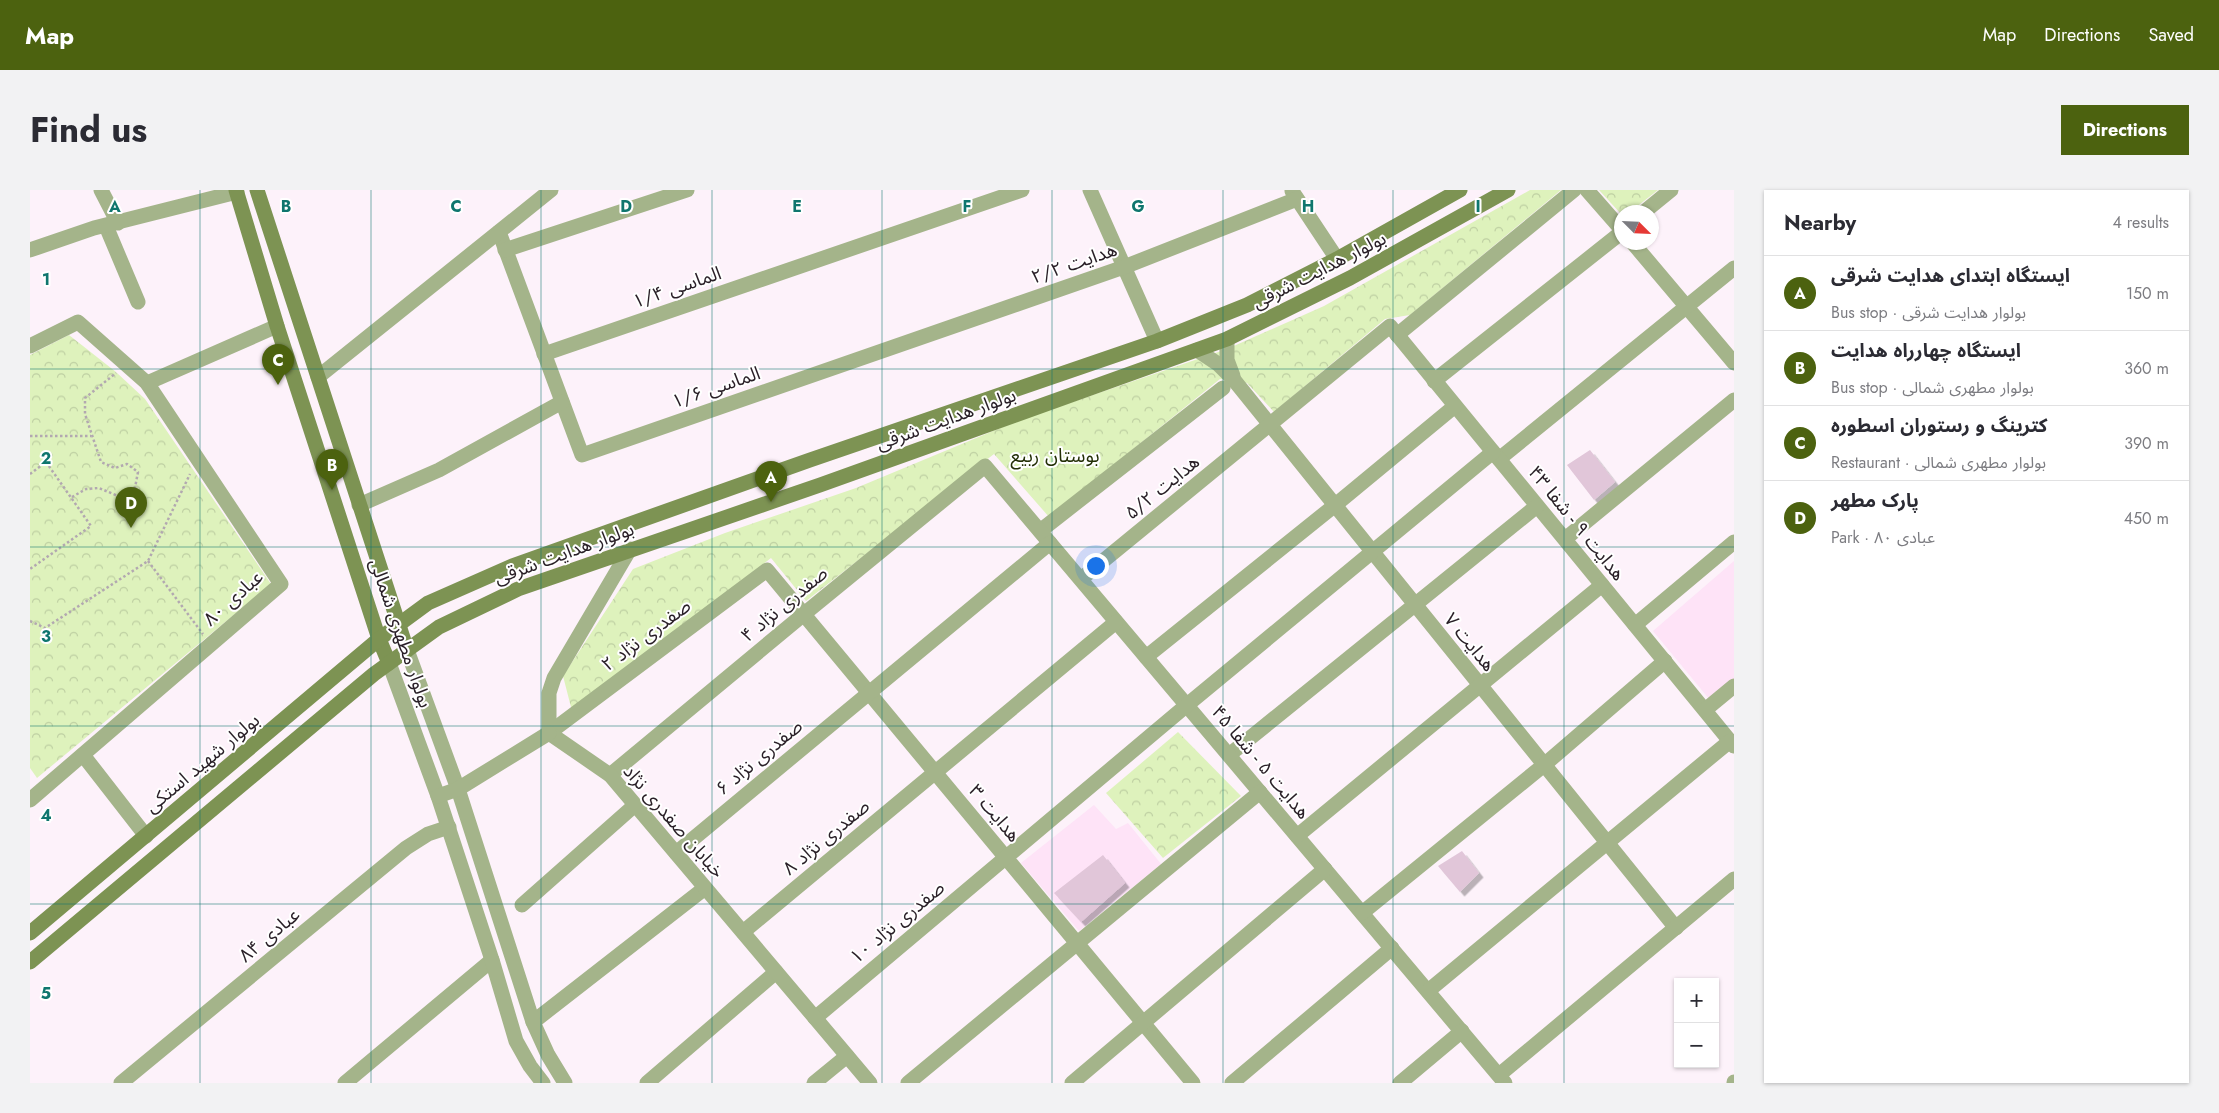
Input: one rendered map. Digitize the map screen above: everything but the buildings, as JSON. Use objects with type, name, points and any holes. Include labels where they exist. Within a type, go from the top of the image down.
[{"type":"main road","name":"بولوار مطهری شمالی","points":[[257,190],[407,650]]},
{"type":"main road","name":"بولوار هدایت شرقی","points":[[398,623],[428,603],[512,566],[801,463],[1157,341],[1247,305],[1337,259],[1460,190]]},
{"type":"main road","name":"بولوار هدایت شرقی","points":[[389,663],[439,627],[518,589],[829,482],[1227,339],[1311,299],[1508,190]]},
{"type":"main road","name":"بولوار مطهری شمالی","points":[[236,191],[277,326],[379,639],[389,663]]},
{"type":"main road","points":[[1420,212],[1431,233]]},
{"type":"main road","name":"بولوار شهید استکی","points":[[30,932],[398,623]]},
{"type":"main road","points":[[30,962],[389,663]]},
{"type":"street","points":[[101,190],[138,302]]},
{"type":"street","points":[[318,377],[550,190]]},
{"type":"street","points":[[505,250],[687,190]]},
{"type":"street","name":"الماسی ۱/۴","points":[[544,354],[1022,190]]},
{"type":"street","name":"هدایت ۵/۲","points":[[1081,579],[1269,426],[1574,190]]},
{"type":"street","points":[[1587,190],[1614,222]]},
{"type":"street","points":[[1653,205],[1671,190]]},
{"type":"street","points":[[30,250],[112,224],[236,191]]},
{"type":"street","points":[[1095,192],[1124,267],[1157,341]]},
{"type":"street","points":[[1294,194],[1337,259]]},
{"type":"street","name":"هدایت ۲/۲","points":[[862,358],[1124,267],[1294,194]]},
{"type":"street","points":[[360,505],[439,470],[562,402],[499,232]]},
{"type":"street","points":[[1434,381],[1614,237]]},
{"type":"street","points":[[1639,250],[1734,363]]},
{"type":"street","name":"صفدری نژاد ۱۰","points":[[815,1018],[1187,705],[1372,553],[1734,268]]},
{"type":"street","name":"عبادی ۸۰","points":[[30,346],[78,322],[147,383],[281,584],[30,800]]},
{"type":"street","points":[[147,383],[277,326]]},
{"type":"street","name":"هدایت ۹ - شفا ۴۳","points":[[1393,331],[1732,743]]},
{"type":"street","name":"هدایت ۷","points":[[1227,339],[1228,384]]},
{"type":"street","name":"هدایت ۷","points":[[1197,350],[1218,364],[1228,384],[1269,426],[1676,928]]},
{"type":"street","name":"الماسی ۱/۶","points":[[562,402],[582,455],[862,358]]},
{"type":"street","points":[[1040,531],[1228,384]]},
{"type":"street","points":[[1565,539],[1734,400]]},
{"type":"street","points":[[1146,657],[1455,406]]},
{"type":"street","name":"هدایت ۵ - شفا ۴۵","points":[[985,466],[1502,1079]]},
{"type":"street","name":"صفدری نژاد ۴","points":[[610,776],[985,466]]},
{"type":"street","points":[[1229,755],[1537,506]]},
{"type":"street","points":[[1635,625],[1734,542]]},
{"type":"street","name":"صفدری نژاد ۶","points":[[676,853],[1050,543]]},
{"type":"street","points":[[549,733],[549,693],[554,678],[630,549]]},
{"type":"street","name":"هدایت ۳","points":[[767,570],[1193,1083]]},
{"type":"street","name":"صفدری نژاد ۲","points":[[438,796],[458,789],[549,733],[767,570]]},
{"type":"street","points":[[1297,836],[1602,585]]},
{"type":"street","name":"صفدری نژاد ۸","points":[[743,932],[1116,622]]},
{"type":"street","name":"بولوار مطهری شمالی","points":[[407,650],[458,789],[533,1022],[548,1055],[565,1083]]},
{"type":"street","points":[[1362,914],[1544,765],[1664,661]]},
{"type":"street","name":"بولوار مطهری شمالی","points":[[389,663],[449,827],[516,1041],[530,1066],[543,1083]]},
{"type":"street","points":[[1705,710],[1734,686]]},
{"type":"street","name":"خیابان صفدری نژاد","points":[[549,733],[610,776],[870,1083]]},
{"type":"street","points":[[1428,991],[1606,843],[1732,743]]},
{"type":"street","points":[[83,755],[146,836]]},
{"type":"street","points":[[908,1083],[1260,792]]},
{"type":"street","points":[[522,905],[635,805]]},
{"type":"street","name":"عبادی ۸۴","points":[[121,1083],[406,848],[428,834],[449,827]]},
{"type":"street","points":[[1072,1083],[1325,869]]},
{"type":"street","points":[[1502,1079],[1734,879]]},
{"type":"street","points":[[533,1022],[705,888]]},
{"type":"street","points":[[1232,1083],[1392,948]]},
{"type":"street","points":[[345,1083],[492,960]]},
{"type":"street","points":[[647,1083],[776,972]]},
{"type":"street","points":[[1400,1083],[1462,1031]]},
{"type":"street","points":[[814,1083],[847,1056]]},
{"type":"path","points":[[72,498],[86,489],[99,488],[118,496],[134,493],[138,472],[127,464],[115,468],[101,462],[85,414],[85,398],[126,364]]},
{"type":"path","points":[[30,436],[92,436]]},
{"type":"path","points":[[30,621],[45,628],[148,561],[198,460]]},
{"type":"path","points":[[30,474],[46,462],[91,526],[30,569]]},
{"type":"path","points":[[148,561],[211,645]]},
{"type":"shaded area","points":[[1734,561],[1734,680],[1710,700],[1653,631]]},
{"type":"shaded area","points":[[1094,805],[1116,829],[1128,823],[1161,864],[1079,931],[1021,863]]},
{"type":"green space","name":"بوستان ربیع","points":[[1530,190],[1561,190],[1410,315],[1385,319],[1274,412],[1247,383],[1220,379],[1049,517],[994,454],[806,601],[771,558],[572,711],[563,676],[633,569],[725,533],[856,488],[1017,421],[1227,349],[1324,306]]},
{"type":"green space","points":[[1599,190],[1658,190],[1639,205],[1614,206]]},
{"type":"green space","points":[[69,335],[116,372],[145,399],[271,584],[37,778],[30,768],[30,355]]},
{"type":"green space","points":[[1178,732],[1241,796],[1163,858],[1106,793]]},
{"type":"place","name":"کترینگ و رستوران اسطوره","points":[[278,385]]},
{"type":"place","name":"ایستگاه چهارراه هدایت","points":[[332,490]]},
{"type":"place","name":"ایستگاه ابتدای هدایت شرقی","points":[[771,502]]},
{"type":"place","name":"پارک مطهر","points":[[131,528]]}]
